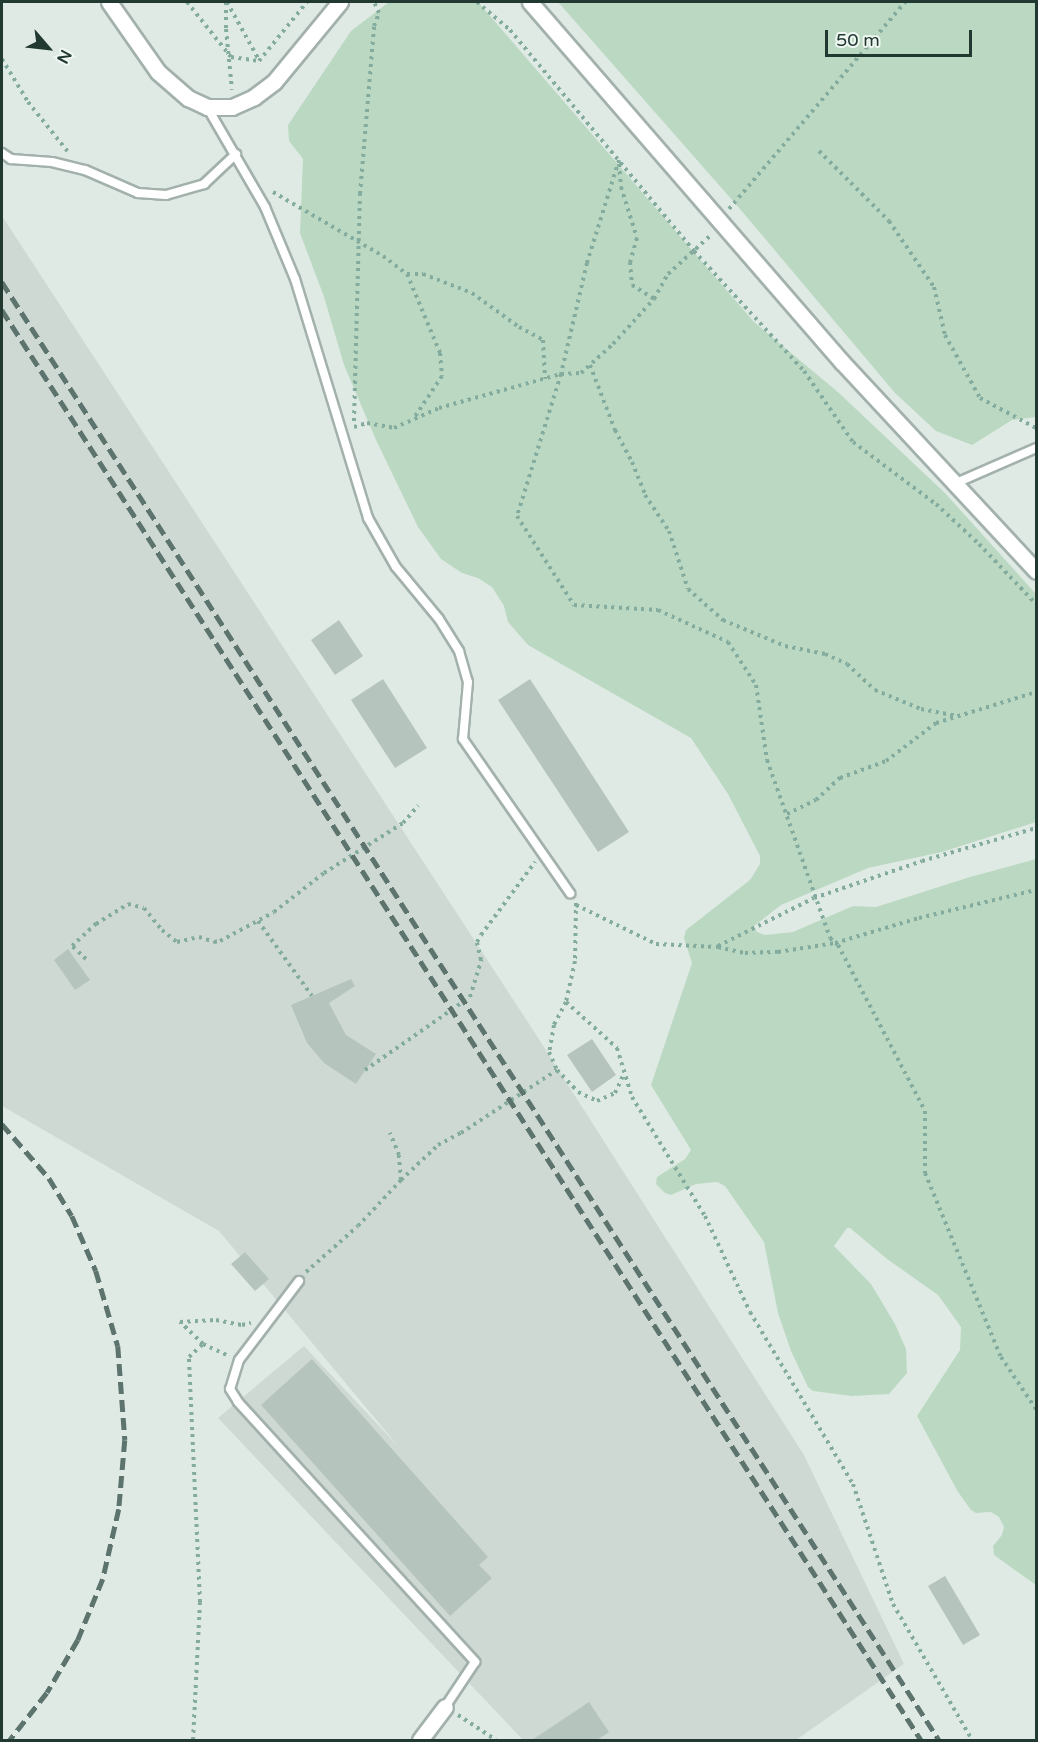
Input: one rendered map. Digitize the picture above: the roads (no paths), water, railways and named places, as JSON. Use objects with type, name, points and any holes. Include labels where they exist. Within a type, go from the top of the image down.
[{"type":"street","points":[[109,2],[158,72],[188,98],[207,108],[232,107],[254,98],[274,82],[340,2]]},
{"type":"street","points":[[530,2],[842,362],[1036,571]]},
{"type":"street","points":[[420,1740],[445,1707]]},
{"type":"lane","points":[[207,108],[266,207],[296,279],[368,519],[396,567],[439,619],[459,651],[468,682],[463,739],[570,893]]},
{"type":"lane","points":[[2,153],[11,159],[52,162],[82,169],[138,193],[166,195],[204,184],[236,154]]},
{"type":"lane","points":[[956,483],[1036,448]]},
{"type":"lane","points":[[299,1281],[239,1360],[230,1389],[238,1402],[475,1662],[445,1707]]},
{"type":"railway","points":[[2,282],[939,1740]]},
{"type":"railway","points":[[2,310],[921,1740]]},
{"type":"railway","points":[[2,1124],[49,1178],[72,1216],[96,1271],[118,1346],[125,1440],[119,1509],[103,1579],[78,1640],[47,1693],[10,1740]]}]
